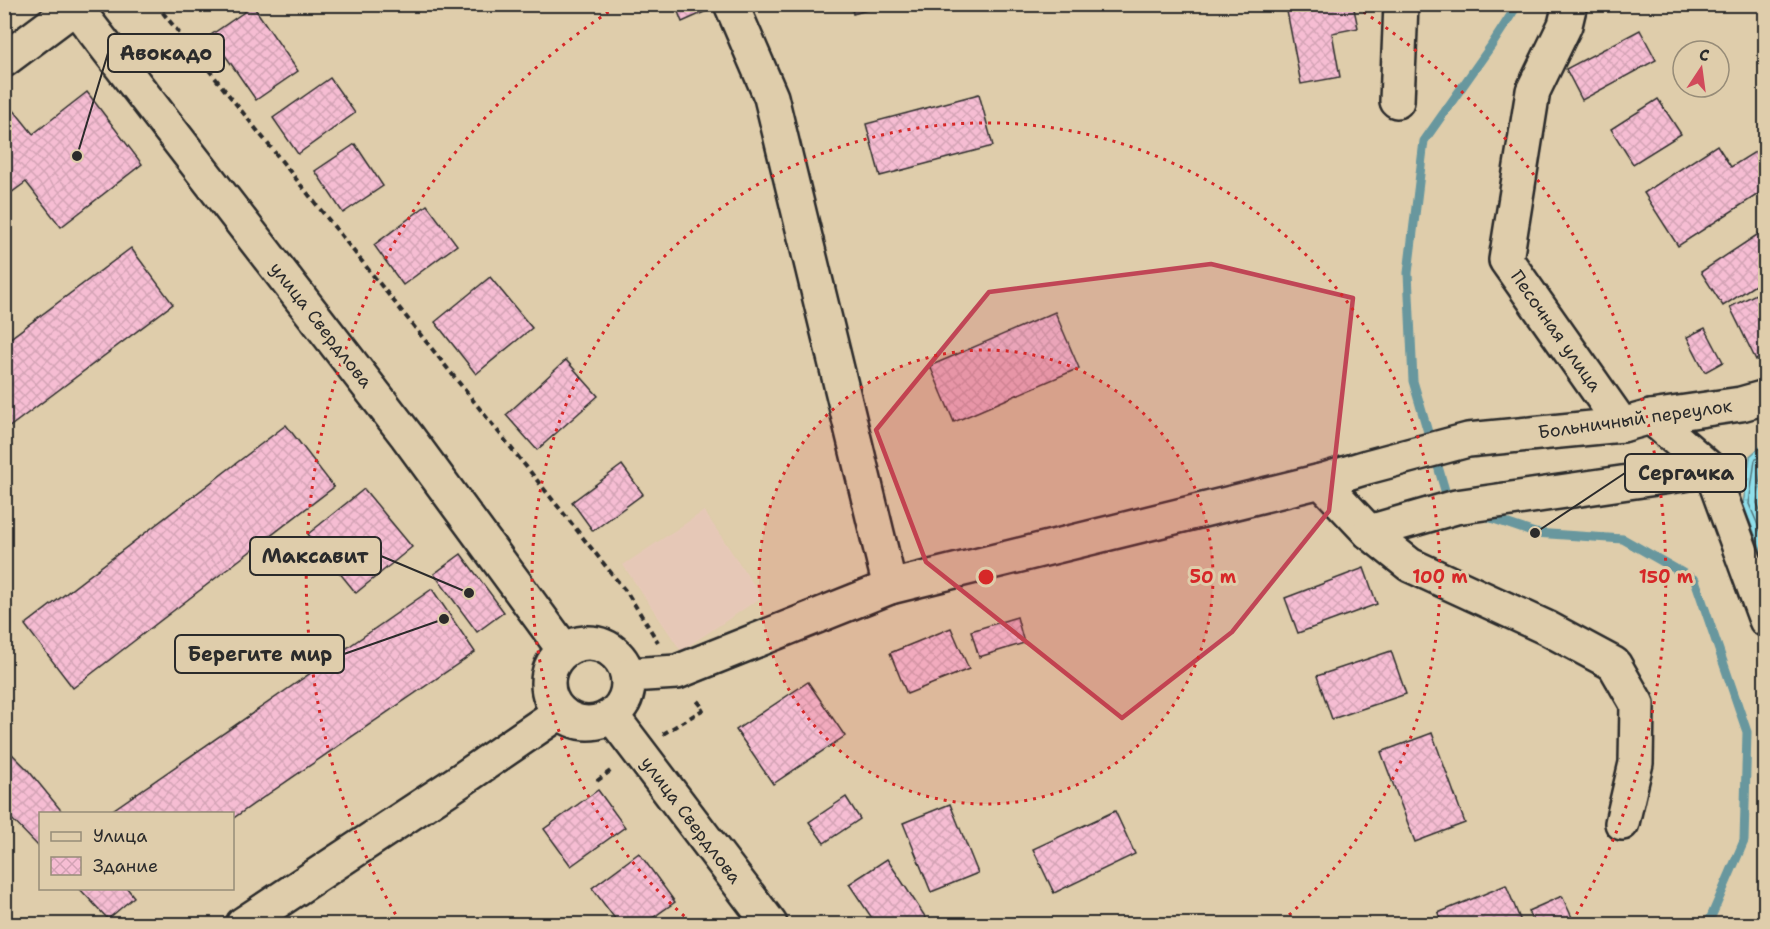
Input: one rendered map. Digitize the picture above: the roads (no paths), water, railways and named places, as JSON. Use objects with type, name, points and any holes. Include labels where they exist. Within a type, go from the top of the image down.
[{"type":"street","points":[[731,4],[771,97],[890,587]]},
{"type":"street","points":[[1397,101],[1401,4]]},
{"type":"street","name":"Песочная улица","points":[[1569,4],[1564,25],[1533,91],[1506,260],[1637,421],[1711,470],[1766,620]]},
{"type":"street","points":[[4,60],[74,6]]},
{"type":"street","name":"улица Свердлова","points":[[74,6],[406,436],[564,650]]},
{"type":"street","name":"Больничный переулок","points":[[629,675],[677,672],[890,587],[1321,482],[1468,440],[1637,421],[1741,404],[1766,397]]},
{"type":"street","points":[[1369,532],[1456,507],[1711,470]]},
{"type":"street","points":[[1321,482],[1369,532],[1410,565],[1547,628],[1614,664],[1637,704],[1636,763],[1622,823]]},
{"type":"street","points":[[590,642],[615,652],[629,675],[627,698],[612,716],[585,724],[560,712],[549,692],[550,668],[564,650],[590,642]]},
{"type":"street","points":[[243,924],[560,712]]},
{"type":"street","name":"улица Свердлова","points":[[612,716],[770,924]]},
{"type":"water","points":[[1765,443],[1765,554],[1762,552],[1743,505],[1750,456]]},
{"type":"waterway","points":[[1449,504],[1413,381],[1408,273],[1424,141],[1518,4]]},
{"type":"waterway","points":[[1482,515],[1535,533],[1623,539],[1695,580],[1747,732],[1744,841],[1708,924]]},
{"type":"place","name":"Авокадо","points":[[77,156]]},
{"type":"place","name":"Сергачка","points":[[1535,533]]},
{"type":"place","name":"Максавит","points":[[469,593]]},
{"type":"place","name":"Берегите мир","points":[[444,619]]}]
